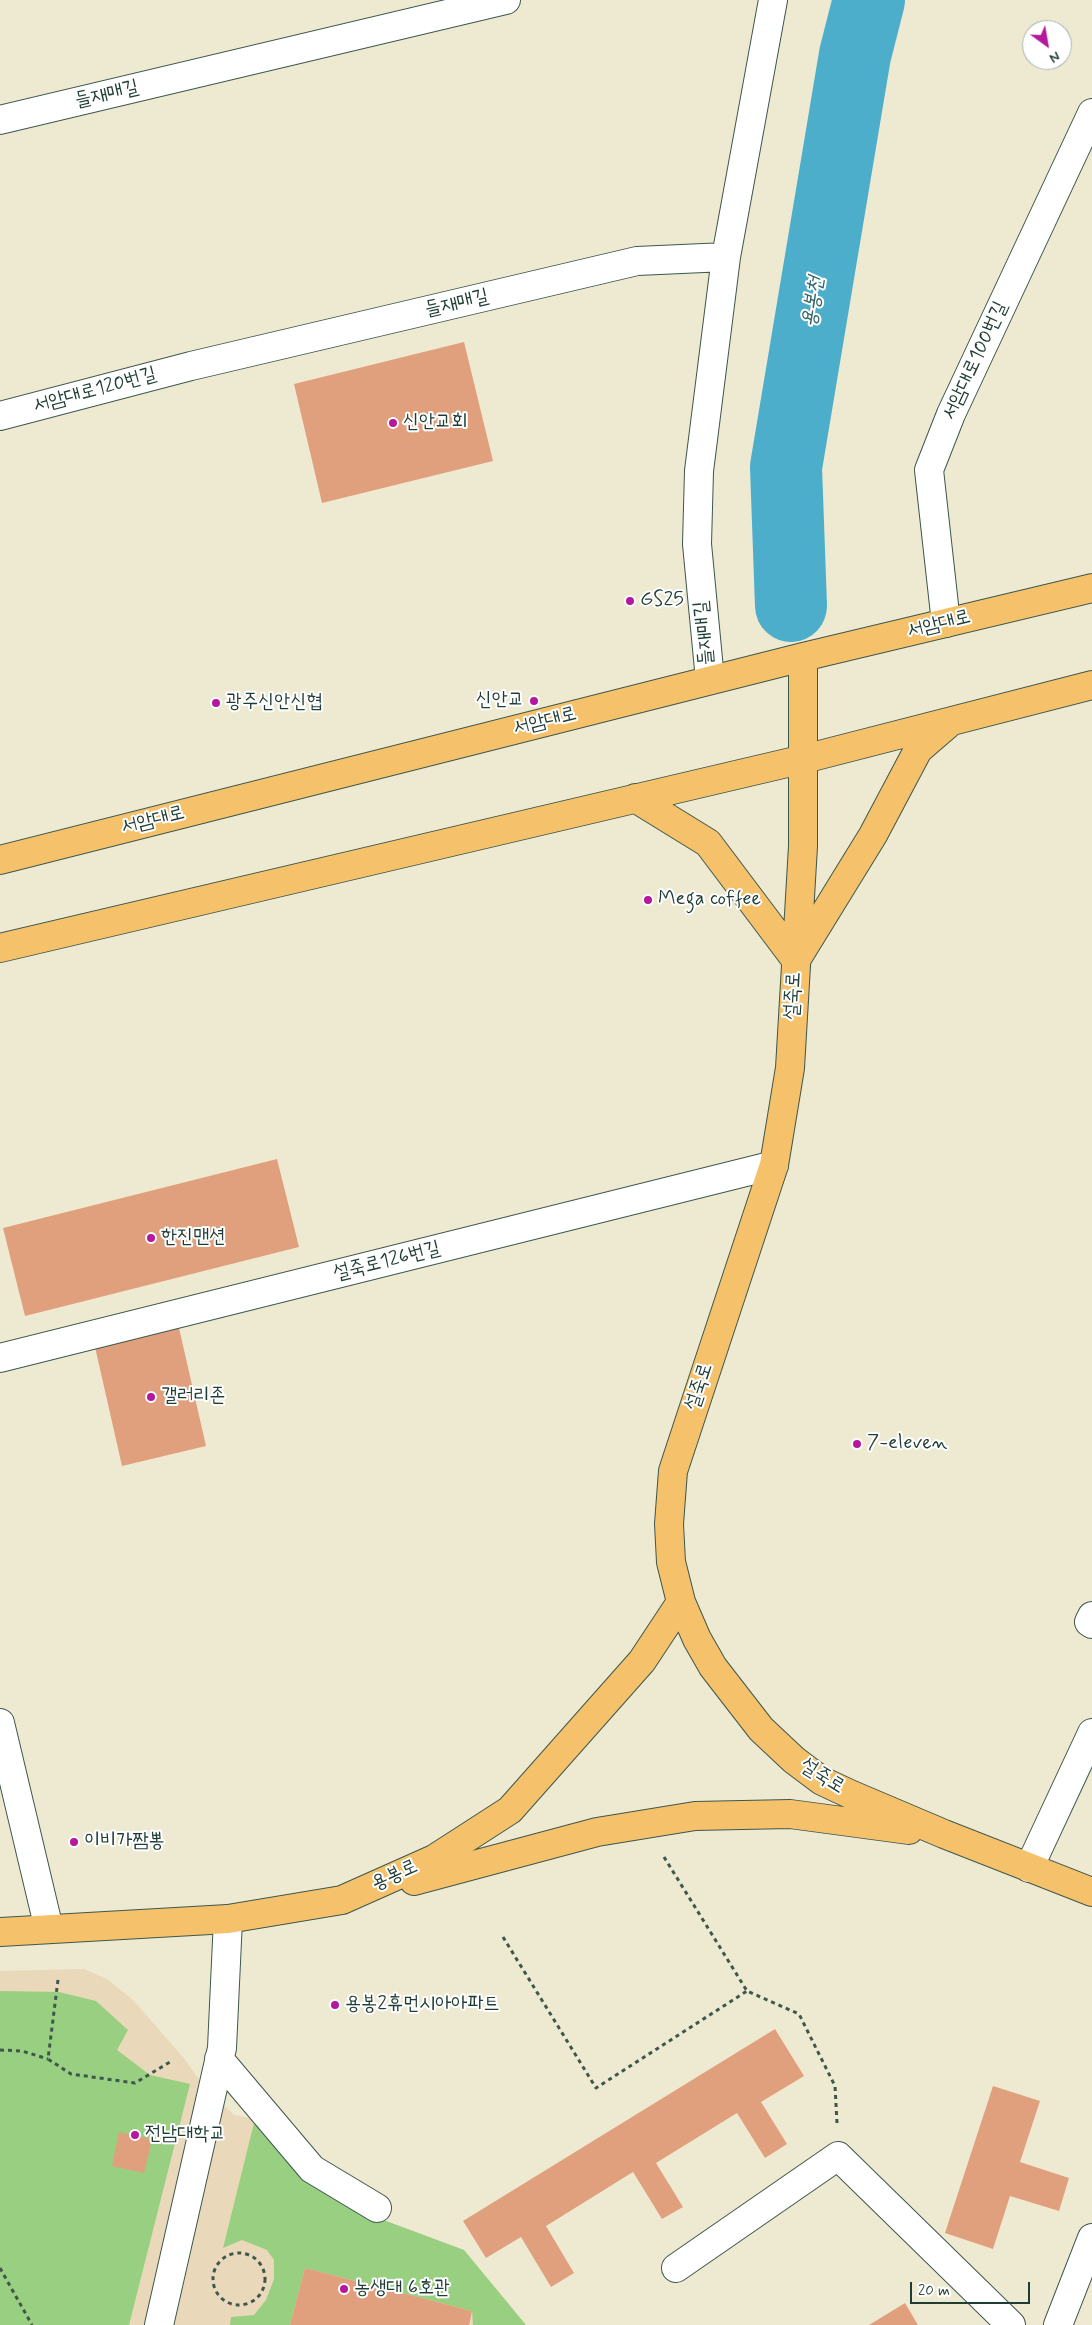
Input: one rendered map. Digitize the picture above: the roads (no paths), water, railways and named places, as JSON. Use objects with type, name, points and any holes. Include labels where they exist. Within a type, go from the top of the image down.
[{"type":"main road","name":"서암대로","points":[[0,860],[803,657],[907,634],[1092,588]]},
{"type":"main road","name":"설죽로","points":[[803,657],[803,846],[790,1068],[774,1165],[672,1471],[671,1562],[681,1602],[697,1639],[718,1674],[761,1729],[794,1760],[822,1781],[944,1834],[1092,1892]]},
{"type":"main road","points":[[0,948],[804,759],[1092,685]]},
{"type":"main road","points":[[635,798],[708,843],[796,960],[873,835],[918,750],[953,720]]},
{"type":"main road","name":"용봉로","points":[[0,1932],[228,1919],[342,1900],[434,1859],[510,1810],[642,1661],[681,1602]]},
{"type":"main road","points":[[342,1900],[597,1832],[695,1816],[790,1814],[944,1834]]},
{"type":"street","name":"들재매길","points":[[0,120],[506,0]]},
{"type":"street","name":"들재매길","points":[[722,678],[697,544],[699,471],[726,257],[773,0]]},
{"type":"street","name":"서암대로100번길","points":[[946,624],[929,470],[950,414],[1092,113]]},
{"type":"street","name":"들재매길","points":[[190,366],[637,262],[726,257]]},
{"type":"street","name":"서암대로120번길","points":[[0,416],[190,366]]},
{"type":"street","name":"설죽로126번길","points":[[0,1358],[774,1165]]},
{"type":"street","points":[[1092,1616],[1089,1622],[1092,1624]]},
{"type":"street","points":[[0,1723],[49,1930]]},
{"type":"street","points":[[1029,1868],[1092,1733]]},
{"type":"street","points":[[159,2325],[219,2059],[224,2028],[228,1919]]},
{"type":"street","points":[[219,2059],[312,2169],[377,2208]]},
{"type":"street","points":[[676,2268],[838,2156],[1011,2325]]},
{"type":"street","points":[[1058,2325],[1092,2238]]},
{"type":"waterway","name":"용봉천","points":[[791,606],[786,467],[855,55],[869,0]]},
{"type":"place","name":"신안교회","points":[[393,423]]},
{"type":"place","name":"GS25","points":[[630,601]]},
{"type":"place","name":"신안교","points":[[534,701]]},
{"type":"place","name":"광주신안신협","points":[[216,703]]},
{"type":"place","name":"Mega coffee","points":[[648,900]]},
{"type":"place","name":"한진맨션","points":[[151,1238]]},
{"type":"place","name":"갤러리존","points":[[151,1397]]},
{"type":"place","name":"7-eleven","points":[[857,1444]]},
{"type":"place","name":"이비가짬뽕","points":[[74,1842]]},
{"type":"place","name":"용봉2휴먼시아아파트","points":[[335,2005]]},
{"type":"place","name":"전남대학교","points":[[135,2135]]},
{"type":"place","name":"농생대 6호관","points":[[344,2289]]}]
